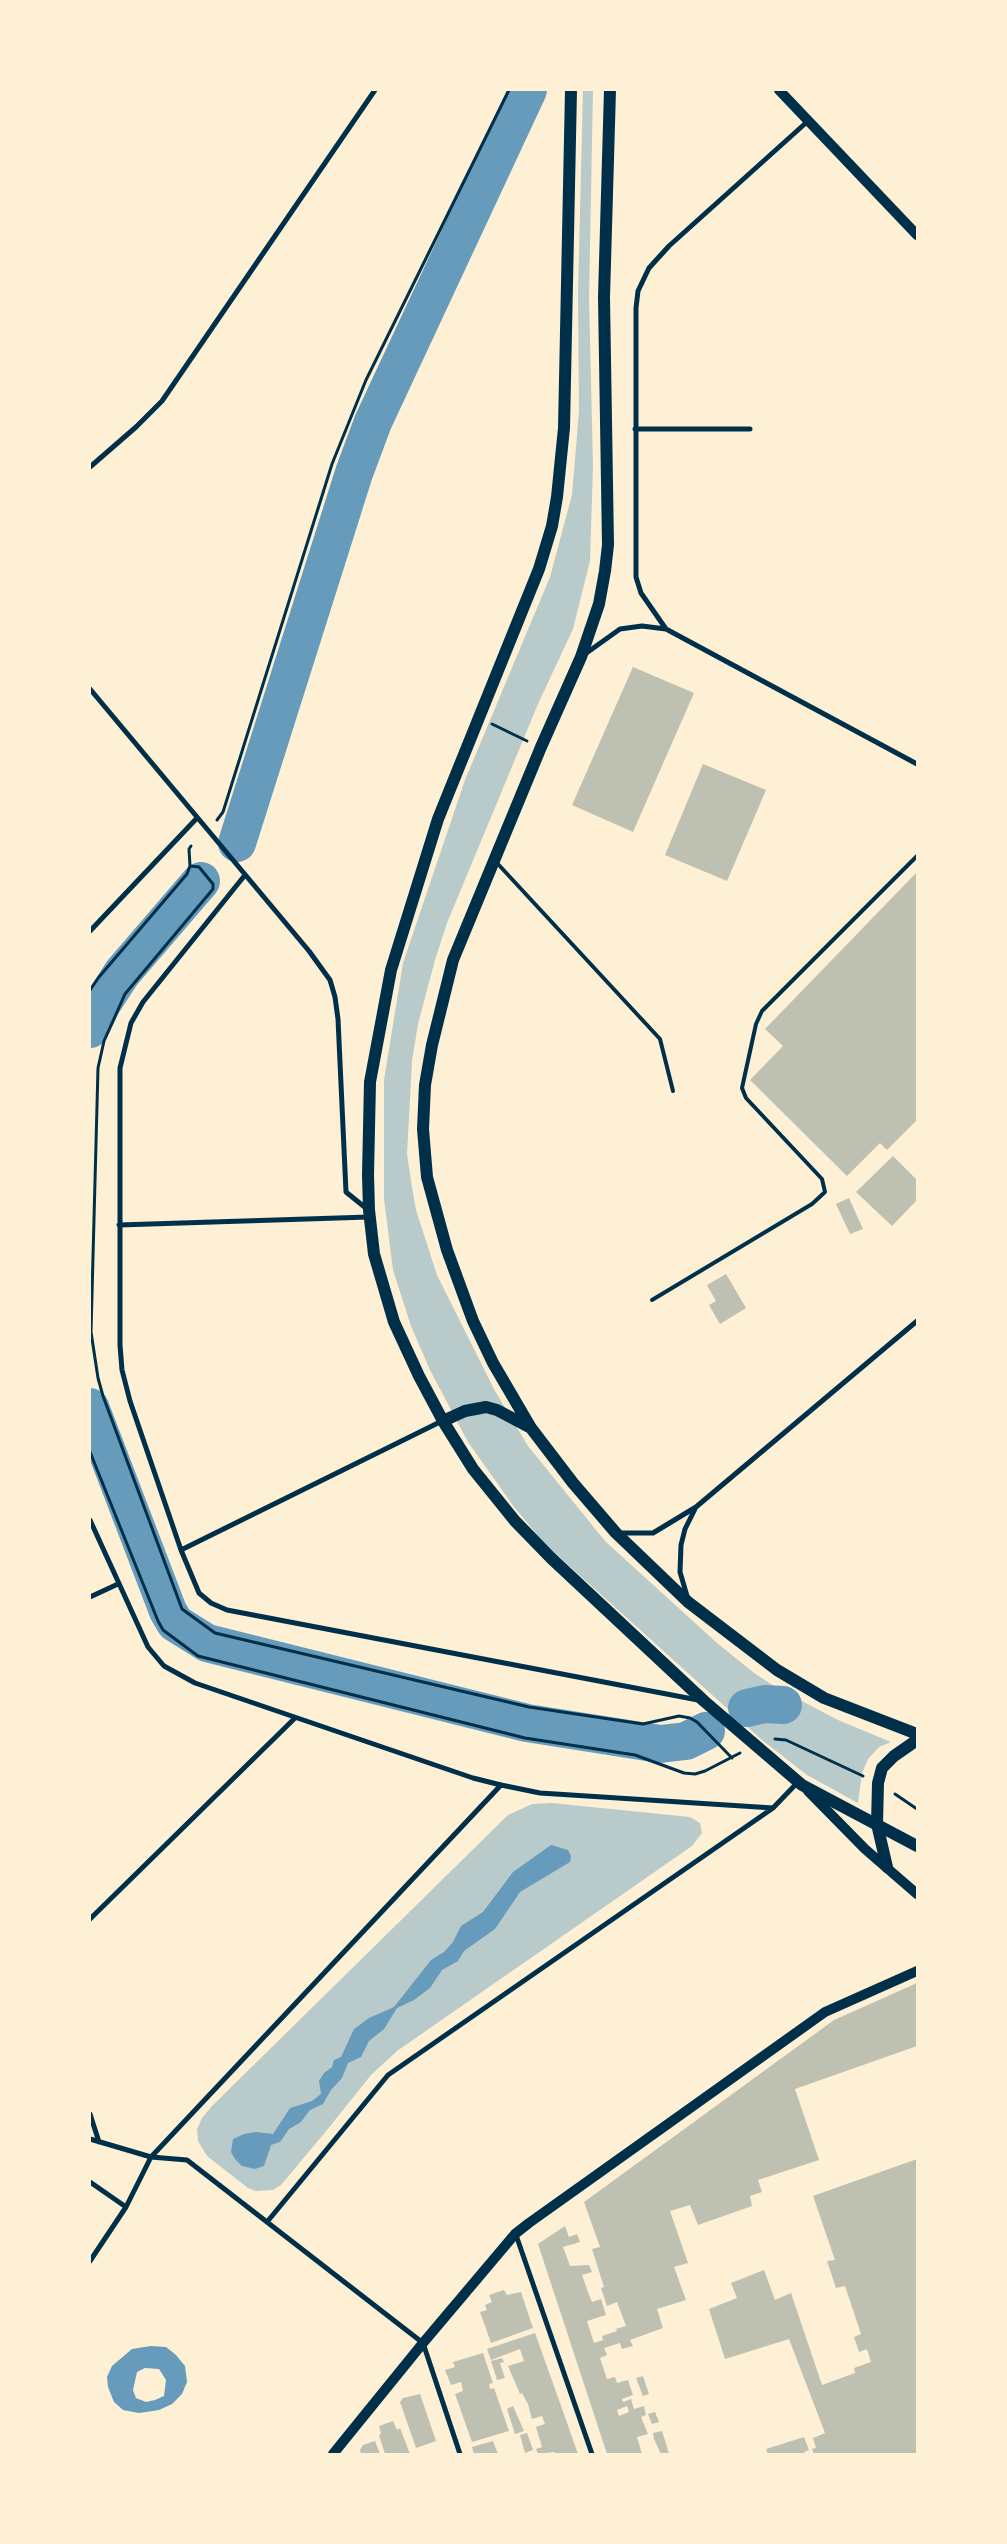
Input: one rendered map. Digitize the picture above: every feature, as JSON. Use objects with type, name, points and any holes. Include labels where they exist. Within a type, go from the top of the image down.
[{"type":"main road","points":[[571,90],[564,428],[557,497],[552,526],[539,569],[438,819],[391,970],[370,1082],[368,1131],[369,1214],[374,1254],[391,1314],[419,1376],[443,1421],[474,1469],[515,1521],[704,1701],[800,1784],[917,1894]]},
{"type":"main road","points":[[610,90],[604,297],[608,545],[599,604],[581,657],[494,859],[453,960],[440,1006],[425,1085],[424,1129],[427,1177],[447,1250],[473,1321],[489,1354],[531,1428],[573,1483],[616,1533],[688,1602],[777,1670],[824,1698],[917,1734]]},
{"type":"main road","points":[[779,90],[917,235]]},
{"type":"main road","points":[[443,1421],[465,1411],[486,1407],[497,1410],[531,1428]]},
{"type":"main road","points":[[887,1867],[877,1824],[878,1783],[882,1768],[894,1756],[917,1740]]},
{"type":"main road","points":[[800,1784],[917,1846]]},
{"type":"main road","points":[[333,2454],[515,2234],[825,2012],[917,1970]]},
{"type":"street","points":[[90,467],[136,427],[162,401],[375,90]]},
{"type":"street","points":[[666,629],[641,593],[636,577],[636,308],[642,280],[669,246],[808,121]]},
{"type":"street","points":[[635,429],[750,429]]},
{"type":"street","points":[[581,657],[620,629],[642,626],[666,629],[917,764]]},
{"type":"street","points":[[90,689],[309,951],[330,980],[338,1020],[346,1192],[369,1214]]},
{"type":"street","points":[[90,931],[197,818]]},
{"type":"street","points":[[245,875],[143,1002],[131,1023],[124,1045],[120,1068],[119,1225],[122,1370],[130,1401],[181,1550],[199,1593],[210,1603],[227,1610],[704,1701]]},
{"type":"street","points":[[119,1225],[369,1214]]},
{"type":"street","points":[[616,1533],[653,1534],[696,1507],[917,1320]]},
{"type":"street","points":[[181,1550],[443,1421]]},
{"type":"street","points":[[688,1602],[680,1572],[681,1545],[685,1529],[696,1507]]},
{"type":"street","points":[[90,1520],[148,1647],[164,1666],[195,1683],[295,1718],[501,1785],[540,1793],[773,1808]]},
{"type":"street","points":[[90,1597],[118,1584]]},
{"type":"street","points":[[90,1919],[295,1718]]},
{"type":"street","points":[[267,2222],[388,2076],[773,1808],[800,1784]]},
{"type":"street","points":[[90,2261],[126,2207],[150,2158],[501,1785]]},
{"type":"street","points":[[90,2114],[99,2142]]},
{"type":"street","points":[[90,2139],[150,2158],[187,2160],[423,2343],[460,2454]]},
{"type":"street","points":[[90,2182],[126,2207]]},
{"type":"street","points":[[515,2234],[592,2454]]},
{"type":"lane","points":[[652,1300],[812,1204],[825,1192],[822,1179],[746,1098],[742,1088],[756,1024],[762,1011],[917,856]]},
{"type":"lane","points":[[494,859],[660,1039],[673,1091]]},
{"type":"path","points":[[90,990],[98,977],[187,874],[190,866],[189,849],[223,812],[332,464],[362,388],[509,90]]},
{"type":"path","points":[[478,718],[541,748]]},
{"type":"path","points":[[190,866],[199,867],[213,884],[213,889],[125,994],[104,1041],[100,1059],[92,1332],[98,1378],[103,1396],[182,1609],[215,1633],[529,1707],[642,1724],[679,1716],[690,1718],[697,1722],[732,1758]]},
{"type":"path","points":[[90,1452],[158,1622],[163,1630],[198,1656],[525,1738],[635,1755],[684,1773],[700,1773],[770,1739],[786,1740],[878,1783],[917,1809]]},
{"type":"shaded area","points":[[583,90],[593,90],[589,298],[593,466],[590,561],[573,629],[538,704],[447,923],[435,960],[418,1024],[412,1061],[407,1154],[411,1181],[416,1210],[437,1275],[495,1391],[528,1446],[605,1541],[717,1643],[754,1673],[777,1688],[838,1720],[891,1742],[879,1747],[868,1759],[862,1773],[858,1803],[807,1775],[762,1740],[545,1544],[514,1507],[468,1442],[430,1370],[411,1326],[393,1270],[384,1199],[384,1080],[403,963],[465,780],[550,577],[572,495],[579,411],[578,293]]},
{"type":"shaded area","points":[[552,1803],[690,1817],[700,1823],[702,1833],[692,1846],[397,2051],[371,2075],[281,2185],[273,2190],[256,2191],[248,2188],[207,2156],[198,2141],[197,2129],[202,2118],[212,2106],[508,1815],[532,1804]]},
{"type":"water","points":[[551,1845],[568,1850],[571,1856],[570,1862],[520,1892],[495,1929],[464,1951],[458,1961],[442,1970],[430,1988],[414,2000],[397,2008],[384,2029],[369,2041],[361,2057],[348,2063],[342,2078],[331,2090],[323,2104],[310,2110],[301,2122],[289,2129],[280,2142],[271,2145],[264,2166],[255,2169],[242,2166],[231,2152],[233,2139],[244,2134],[256,2132],[273,2134],[290,2108],[312,2101],[321,2094],[319,2081],[324,2073],[332,2067],[334,2060],[341,2057],[354,2029],[369,2018],[394,2007],[431,1960],[444,1952],[453,1942],[461,1926],[483,1912],[513,1872]]},
{"type":"water","points":[[151,2346],[166,2347],[185,2366],[187,2382],[182,2394],[172,2404],[159,2410],[139,2413],[123,2410],[114,2402],[108,2387],[107,2377],[112,2366],[132,2349]],"holes":[[[145,2368],[159,2369],[166,2380],[164,2396],[146,2402],[136,2398],[133,2390],[137,2372]]]},
{"type":"building","points":[[633,667],[694,693],[633,832],[572,805]]},
{"type":"building","points":[[703,764],[766,790],[727,881],[665,855]]},
{"type":"building","points":[[917,872],[917,1120],[887,1150],[880,1143],[847,1176],[750,1080],[783,1046],[765,1029]]},
{"type":"building","points":[[893,1156],[917,1180],[917,1200],[892,1226],[856,1192]]},
{"type":"building","points":[[849,1198],[863,1229],[850,1234],[836,1204]]},
{"type":"building","points":[[726,1274],[746,1308],[720,1324],[709,1305],[716,1301],[707,1285]]},
{"type":"building","points":[[917,1983],[917,2046],[795,2089],[819,2160],[758,2180],[762,2192],[750,2196],[752,2206],[698,2225],[690,2205],[670,2211],[688,2263],[674,2267],[686,2300],[657,2309],[663,2328],[630,2340],[633,2346],[622,2349],[620,2343],[604,2348],[607,2355],[600,2358],[607,2379],[615,2377],[617,2383],[628,2380],[633,2395],[622,2399],[623,2402],[631,2399],[634,2409],[644,2406],[646,2415],[641,2417],[648,2434],[637,2437],[642,2454],[607,2454],[538,2244],[565,2226],[569,2237],[577,2234],[580,2242],[563,2247],[570,2266],[589,2265],[592,2272],[582,2275],[592,2302],[601,2299],[606,2315],[587,2321],[594,2343],[603,2340],[602,2336],[626,2326],[617,2302],[607,2306],[601,2288],[604,2287],[592,2249],[600,2247],[584,2202],[834,2020]],"holes":[[[627,2406],[629,2412],[619,2416],[617,2410]]]},
{"type":"building","points":[[917,2159],[917,2454],[814,2454],[812,2449],[816,2448],[813,2438],[825,2433],[789,2339],[725,2359],[709,2309],[737,2298],[731,2283],[764,2270],[775,2300],[791,2293],[822,2385],[855,2373],[854,2368],[871,2362],[867,2349],[859,2352],[854,2337],[861,2334],[845,2286],[836,2288],[827,2261],[835,2260],[813,2196]]},
{"type":"building","points":[[504,2290],[507,2295],[521,2292],[533,2328],[491,2343],[480,2312],[487,2310],[485,2305],[492,2302],[489,2295]]},
{"type":"building","points":[[535,2333],[578,2454],[555,2454],[554,2452],[538,2454],[536,2449],[542,2447],[536,2427],[545,2424],[542,2416],[532,2419],[528,2404],[522,2393],[520,2394],[508,2366],[524,2361],[520,2349],[491,2360],[487,2349]]},
{"type":"building","points":[[483,2353],[493,2383],[489,2384],[490,2389],[494,2388],[509,2431],[472,2442],[455,2394],[463,2391],[461,2382],[451,2385],[445,2370],[455,2367],[453,2362]]},
{"type":"building","points":[[502,2358],[504,2362],[500,2363],[505,2378],[497,2380],[491,2361]]},
{"type":"building","points":[[643,2376],[649,2394],[643,2396],[636,2378]]},
{"type":"building","points":[[420,2394],[436,2441],[416,2448],[400,2402],[403,2398]]},
{"type":"building","points":[[513,2406],[524,2431],[515,2434],[507,2409]]},
{"type":"building","points":[[655,2412],[659,2422],[652,2424],[648,2414]]},
{"type":"building","points":[[393,2421],[397,2430],[400,2428],[410,2454],[385,2454],[379,2435],[381,2434],[379,2426]]},
{"type":"building","points":[[662,2431],[669,2454],[661,2454],[654,2439],[653,2433]]},
{"type":"building","points":[[527,2433],[533,2450],[525,2453],[520,2435]]},
{"type":"building","points":[[804,2437],[809,2450],[804,2452],[805,2454],[768,2454],[766,2449]]},
{"type":"building","points":[[375,2441],[380,2454],[361,2454],[360,2450],[363,2445]]},
{"type":"building","points":[[493,2441],[498,2454],[474,2454],[472,2447]]},
{"type":"waterway","points":[[237,843],[354,473],[373,422],[528,90]]},
{"type":"waterway","points":[[90,1029],[102,1004],[122,973],[201,881]]},
{"type":"waterway","points":[[90,1407],[168,1611],[175,1623],[207,1643],[527,1723],[660,1744],[686,1741],[706,1731]]},
{"type":"waterway","points":[[747,1708],[765,1704],[783,1705]]}]
